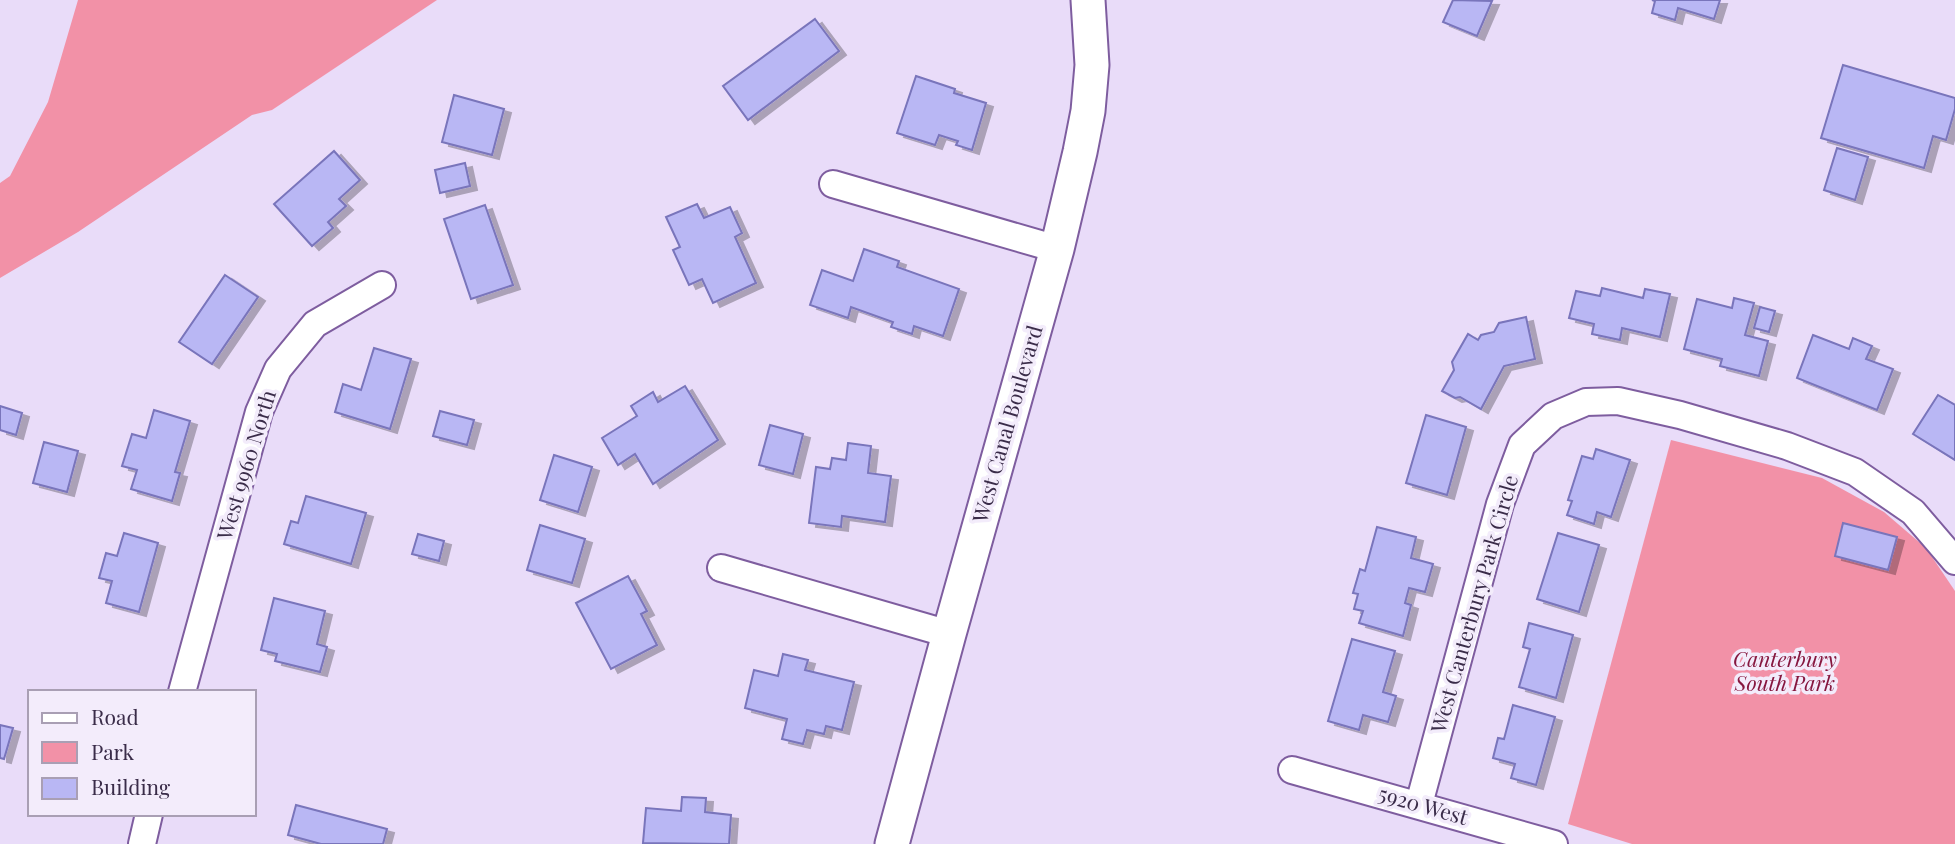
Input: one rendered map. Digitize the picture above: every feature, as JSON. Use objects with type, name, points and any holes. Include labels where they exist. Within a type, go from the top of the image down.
[{"type":"street","name":"West Canal Boulevard","points":[[892,844],[1057,249],[1088,111],[1092,65],[1088,0]]},
{"type":"street","points":[[834,184],[1057,249]]},
{"type":"street","name":"West 9960 North","points":[[183,690],[259,412],[278,369],[315,324],[382,285]]},
{"type":"street","name":"West Canterbury Park Circle","points":[[1419,804],[1500,504],[1522,445],[1553,416],[1586,402],[1618,401],[1680,415],[1787,446],[1855,472],[1913,512],[1955,561]]},
{"type":"street","points":[[720,568],[949,634]]},
{"type":"street","name":"5920 West","points":[[1292,770],[1554,844]]},
{"type":"street","points":[[142,844],[149,816]]},
{"type":"green space","points":[[78,0],[437,0],[272,110],[252,115],[78,232],[0,278],[0,183],[10,176],[48,102]]},
{"type":"green space","name":"Canterbury South Park","points":[[1671,440],[1822,478],[1884,512],[1926,548],[1955,591],[1955,844],[1632,844],[1568,824]]},
{"type":"building","points":[[1453,0],[1492,1],[1477,36],[1443,22]]},
{"type":"building","points":[[1652,0],[1720,0],[1714,19],[1678,8],[1675,20],[1652,13],[1655,1]]},
{"type":"building","points":[[815,19],[839,51],[748,120],[723,86]]},
{"type":"building","points":[[1843,65],[1955,98],[1955,109],[1946,140],[1933,136],[1924,168],[1821,138]]},
{"type":"building","points":[[916,76],[955,89],[954,93],[986,103],[972,150],[956,145],[958,141],[939,135],[935,145],[897,133]]},
{"type":"building","points":[[454,95],[504,109],[492,155],[442,142]]},
{"type":"building","points":[[1837,148],[1868,157],[1855,200],[1824,190]]},
{"type":"building","points":[[334,151],[360,180],[339,199],[346,206],[328,222],[333,228],[312,246],[274,204]]},
{"type":"building","points":[[465,163],[470,186],[440,193],[435,170]]},
{"type":"building","points":[[697,204],[704,218],[730,207],[742,233],[735,237],[756,283],[713,303],[702,279],[689,285],[673,250],[680,247],[666,217]]},
{"type":"building","points":[[485,205],[513,285],[471,299],[444,219]]},
{"type":"building","points":[[864,249],[899,261],[897,267],[959,289],[943,336],[914,326],[912,334],[891,327],[893,322],[851,307],[848,318],[810,305],[822,270],[853,281]]},
{"type":"building","points":[[225,275],[258,297],[212,364],[179,342]]},
{"type":"building","points":[[1602,288],[1643,298],[1645,289],[1670,294],[1660,337],[1622,328],[1620,340],[1592,334],[1594,324],[1569,318],[1576,291],[1600,296]]},
{"type":"building","points":[[1734,298],[1754,303],[1745,335],[1768,341],[1759,376],[1720,366],[1722,359],[1684,349],[1697,299],[1732,308]]},
{"type":"building","points":[[1760,307],[1775,311],[1769,332],[1754,328]]},
{"type":"building","points":[[1526,317],[1535,359],[1504,366],[1481,409],[1442,391],[1454,370],[1452,362],[1468,334],[1478,340],[1481,335],[1494,332],[1499,323]]},
{"type":"building","points":[[1813,335],[1849,349],[1853,338],[1872,346],[1866,359],[1893,369],[1877,410],[1797,378]]},
{"type":"building","points":[[374,348],[411,359],[390,429],[335,412],[343,384],[361,390]]},
{"type":"building","points":[[685,386],[718,440],[653,484],[635,454],[618,465],[602,438],[637,416],[631,406],[653,392],[658,402]]},
{"type":"building","points":[[1938,395],[1955,405],[1955,460],[1913,434]]},
{"type":"building","points":[[0,406],[22,413],[16,435],[0,430]]},
{"type":"building","points":[[154,410],[190,421],[175,472],[180,473],[172,501],[131,489],[137,470],[122,466],[132,434],[146,438]]},
{"type":"building","points":[[440,411],[474,420],[467,445],[433,436]]},
{"type":"building","points":[[1426,415],[1466,427],[1447,495],[1406,483]]},
{"type":"building","points":[[770,425],[803,434],[793,474],[759,465]]},
{"type":"building","points":[[44,442],[78,451],[67,492],[33,483]]},
{"type":"building","points":[[848,443],[871,446],[868,473],[891,476],[885,522],[842,516],[841,527],[809,523],[816,467],[830,469],[832,458],[846,460]]},
{"type":"building","points":[[1596,449],[1630,460],[1611,517],[1597,512],[1594,524],[1567,515],[1572,501],[1568,500],[1582,456],[1593,459]]},
{"type":"building","points":[[554,455],[592,467],[578,512],[540,500]]},
{"type":"building","points":[[306,496],[366,513],[351,564],[284,544],[291,521],[298,523]]},
{"type":"building","points":[[1843,523],[1897,537],[1888,570],[1835,556]]},
{"type":"building","points":[[540,525],[585,539],[572,583],[527,570]]},
{"type":"building","points":[[1377,527],[1416,537],[1411,558],[1433,564],[1425,592],[1409,588],[1405,603],[1411,605],[1403,636],[1359,623],[1363,611],[1354,609],[1358,594],[1353,593],[1360,569],[1365,571]]},
{"type":"building","points":[[124,533],[158,543],[139,612],[106,603],[112,581],[99,578],[106,553],[117,556]]},
{"type":"building","points":[[1558,533],[1599,545],[1579,612],[1537,599]]},
{"type":"building","points":[[418,534],[444,541],[439,561],[412,554]]},
{"type":"building","points":[[628,576],[647,611],[641,614],[657,645],[611,669],[576,603]]},
{"type":"building","points":[[274,598],[325,611],[317,644],[327,647],[320,672],[275,661],[277,654],[261,650]]},
{"type":"building","points":[[1529,623],[1573,635],[1556,698],[1519,687],[1530,649],[1523,647]]},
{"type":"building","points":[[1352,639],[1395,651],[1383,692],[1396,696],[1388,722],[1363,715],[1359,730],[1328,721]]},
{"type":"building","points":[[783,654],[808,660],[805,670],[854,682],[842,730],[826,726],[824,734],[807,730],[803,744],[782,739],[787,719],[745,708],[754,670],[778,676]]},
{"type":"building","points":[[1513,705],[1555,717],[1536,785],[1511,778],[1515,764],[1493,758],[1498,738],[1504,739]]},
{"type":"building","points":[[0,725],[13,728],[4,759],[0,758]]},
{"type":"building","points":[[682,797],[706,798],[705,812],[731,815],[729,844],[643,843],[646,808],[681,811]]},
{"type":"building","points":[[296,805],[387,829],[383,844],[321,844],[288,835]]}]
